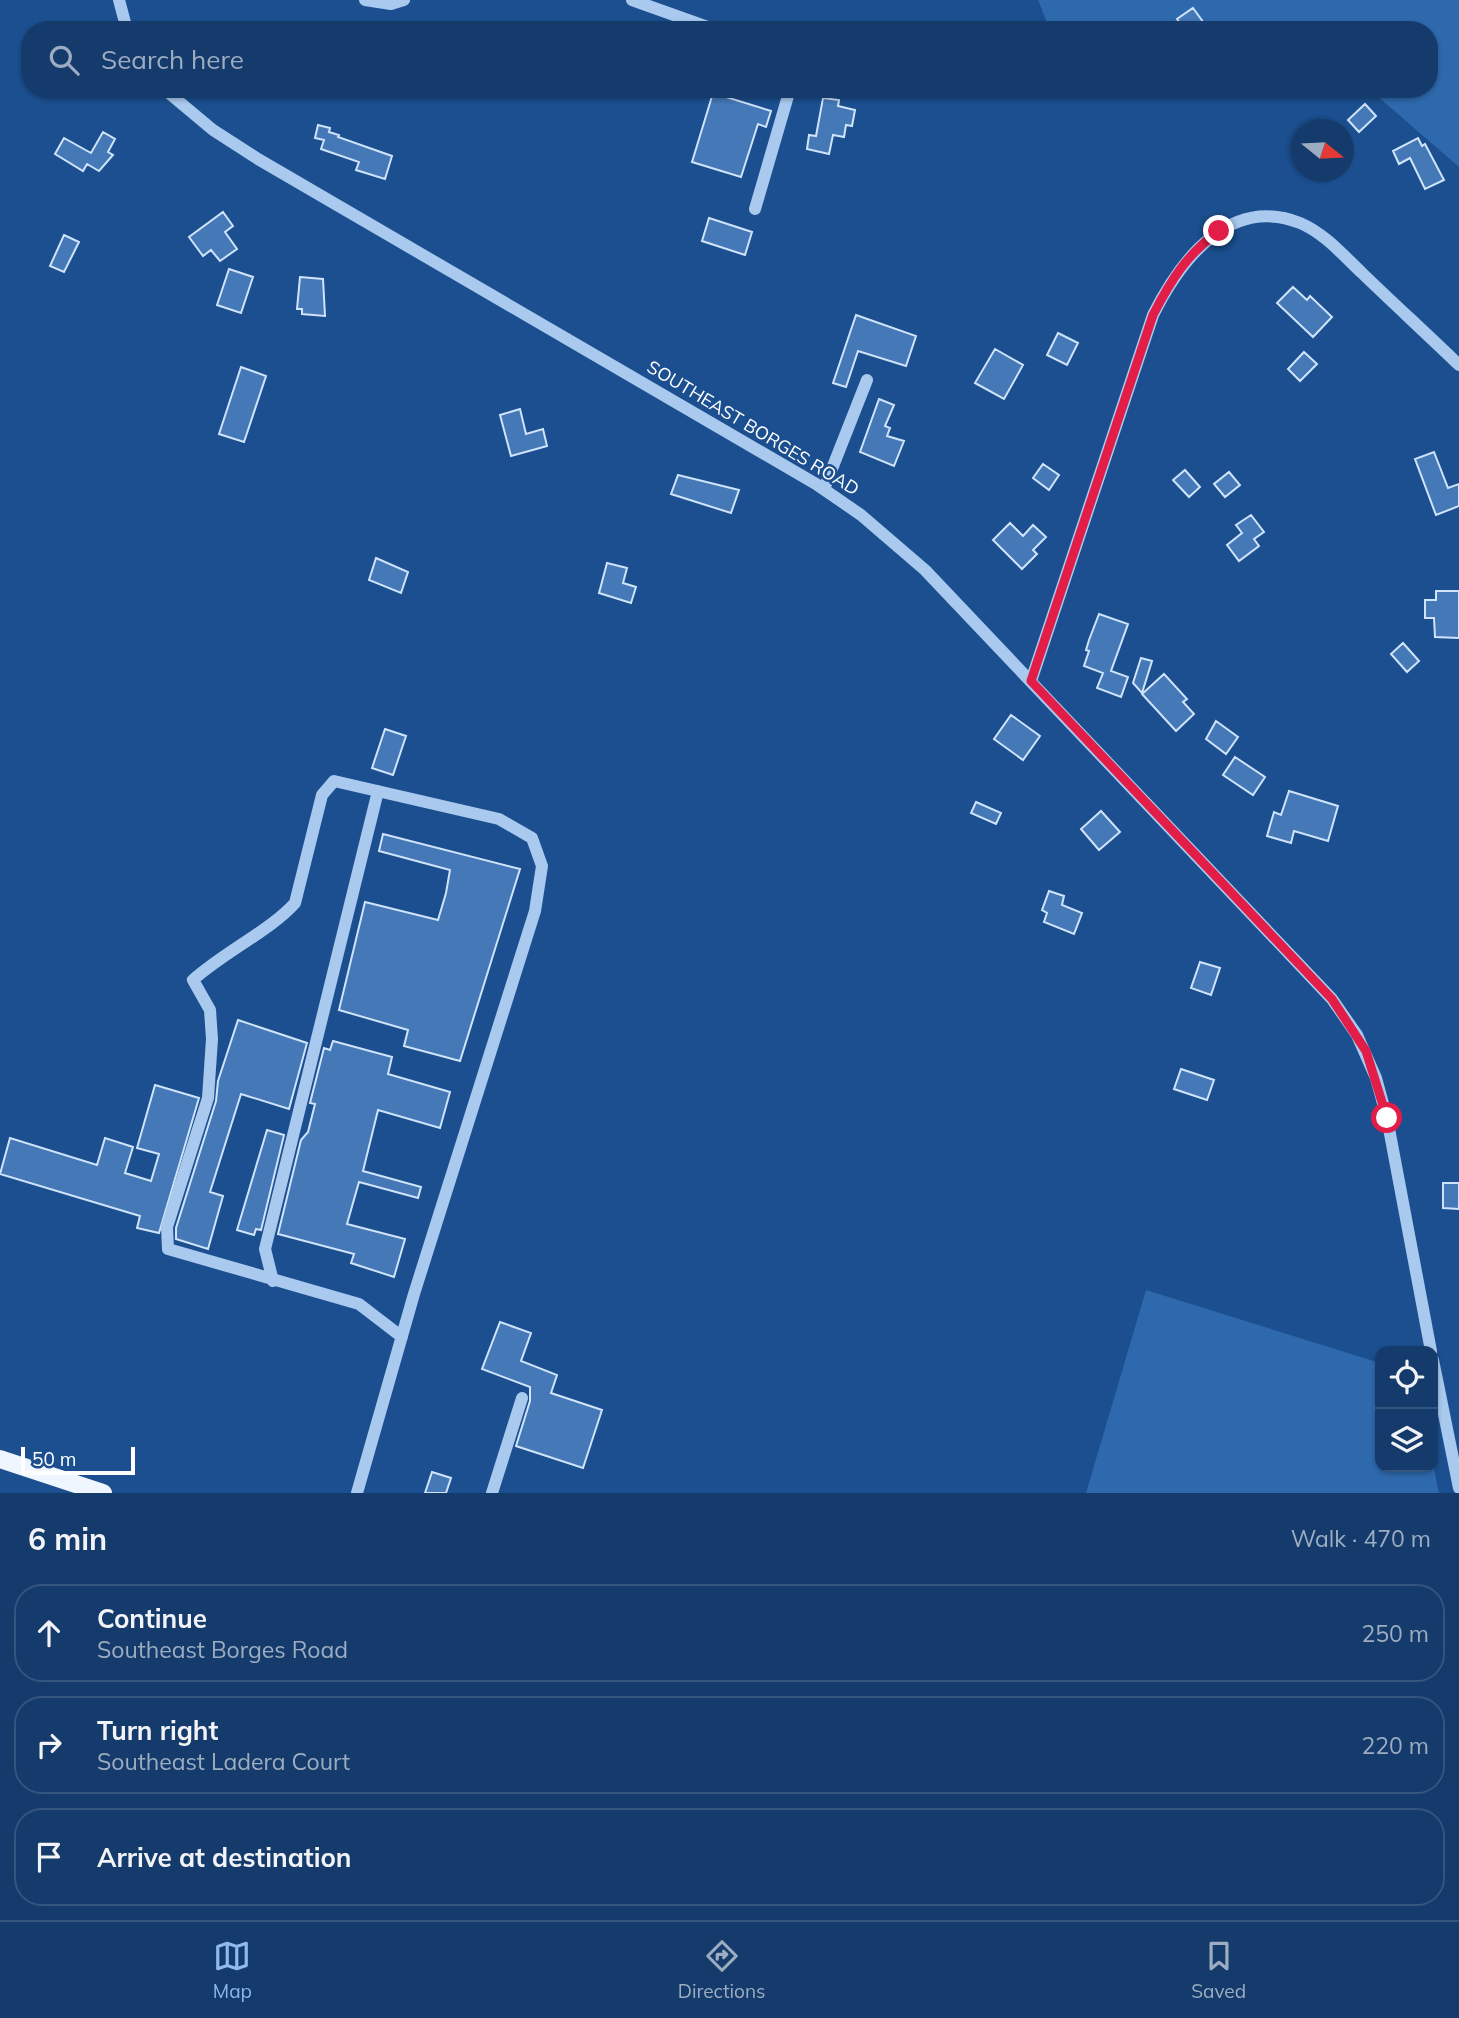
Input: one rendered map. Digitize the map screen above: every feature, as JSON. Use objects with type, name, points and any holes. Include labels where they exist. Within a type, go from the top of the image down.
[{"type":"main road","points":[[0,1459],[103,1493]]},
{"type":"street","points":[[119,0],[125,21]]},
{"type":"street","points":[[365,0],[391,4],[404,0]]},
{"type":"street","points":[[632,0],[691,21]]},
{"type":"street","name":"SOUTHEAST BORGES ROAD","points":[[175,98],[213,130],[258,159],[824,489],[908,554],[1322,988],[1357,1035],[1376,1078],[1387,1118],[1430,1346]]},
{"type":"street","points":[[755,209],[787,98]]},
{"type":"street","points":[[1031,681],[1153,315],[1171,280],[1196,248],[1219,231],[1248,219],[1283,218],[1301,223],[1330,243],[1459,365]]},
{"type":"street","points":[[824,489],[867,380]]},
{"type":"street","points":[[357,1493],[402,1337],[535,911],[542,866],[532,838],[499,819],[334,781],[322,795],[295,903],[286,913],[218,958],[193,979],[209,1010],[212,1039],[208,1098],[167,1227],[168,1249],[359,1304],[402,1337]]},
{"type":"street","points":[[273,1281],[264,1249],[378,791]]},
{"type":"street","points":[[1438,1385],[1459,1488]]},
{"type":"street","points":[[492,1493],[522,1398]]},
{"type":"shaded area","points":[[1038,0],[1459,0],[1459,167],[1379,98],[1438,98],[1438,21],[1046,21]]},
{"type":"shaded area","points":[[1146,1290],[1375,1361],[1375,1472],[1435,1472],[1439,1493],[1086,1493]]},
{"type":"building","points":[[1193,8],[1202,21],[1178,21],[1177,19]]},
{"type":"building","points":[[711,98],[729,98],[771,111],[766,127],[758,124],[741,177],[692,162]]},
{"type":"building","points":[[823,98],[839,100],[838,106],[855,110],[852,126],[846,125],[844,137],[833,135],[829,154],[807,149],[809,135],[816,136]]},
{"type":"building","points":[[1365,104],[1376,116],[1359,132],[1354,127],[1354,119],[1349,119]]},
{"type":"building","points":[[318,125],[330,128],[329,132],[339,135],[338,137],[392,156],[385,179],[356,170],[359,162],[321,149],[324,140],[315,138]]},
{"type":"building","points":[[103,132],[115,139],[108,152],[113,155],[99,171],[87,164],[83,171],[55,154],[64,138],[91,153]]},
{"type":"building","points":[[1418,138],[1422,146],[1425,144],[1444,180],[1425,189],[1410,158],[1399,164],[1393,151]]},
{"type":"building","points":[[223,212],[233,226],[225,232],[237,249],[220,261],[211,250],[203,256],[189,237]]},
{"type":"building","points":[[709,218],[752,232],[745,255],[702,241]]},
{"type":"building","points":[[64,235],[79,242],[64,272],[50,266]]},
{"type":"building","points":[[229,269],[253,277],[241,313],[217,305]]},
{"type":"building","points":[[300,277],[323,279],[325,316],[302,314],[302,309],[297,309]]},
{"type":"building","points":[[1293,287],[1307,300],[1310,296],[1332,317],[1313,337],[1277,303]]},
{"type":"building","points":[[856,315],[916,336],[906,366],[858,351],[846,387],[833,383]]},
{"type":"building","points":[[1058,333],[1078,343],[1067,365],[1047,355]]},
{"type":"building","points":[[995,349],[1023,365],[1004,399],[975,383]]},
{"type":"building","points":[[1304,352],[1317,364],[1300,381],[1288,369]]},
{"type":"building","points":[[241,367],[266,376],[244,442],[219,434]]},
{"type":"building","points":[[879,399],[894,405],[885,426],[890,428],[887,436],[904,441],[894,466],[860,452]]},
{"type":"building","points":[[520,409],[526,434],[543,429],[547,446],[511,456],[500,415]]},
{"type":"building","points":[[1434,452],[1448,488],[1459,484],[1459,506],[1436,515],[1415,459]]},
{"type":"building","points":[[1043,464],[1059,475],[1049,490],[1033,478]]},
{"type":"building","points":[[1185,470],[1200,487],[1189,497],[1173,480]]},
{"type":"building","points":[[1229,472],[1240,485],[1225,497],[1214,484]]},
{"type":"building","points":[[678,475],[739,490],[731,513],[671,494]]},
{"type":"building","points":[[1251,515],[1264,532],[1254,539],[1259,546],[1239,561],[1227,545],[1242,533],[1236,525]]},
{"type":"building","points":[[1010,523],[1023,536],[1033,525],[1046,537],[1033,550],[1037,554],[1022,569],[993,540]]},
{"type":"building","points":[[376,558],[408,572],[401,593],[369,580]]},
{"type":"building","points":[[607,563],[627,568],[623,583],[636,587],[631,603],[599,593]]},
{"type":"building","points":[[1436,591],[1459,591],[1459,638],[1435,637],[1434,618],[1425,618],[1425,600],[1436,600]]},
{"type":"building","points":[[1099,614],[1128,624],[1111,671],[1128,677],[1121,697],[1097,688],[1103,673],[1084,666],[1089,651],[1086,650]]},
{"type":"building","points":[[1403,643],[1419,661],[1407,672],[1391,654]]},
{"type":"building","points":[[1141,658],[1152,661],[1142,693],[1133,683]]},
{"type":"building","points":[[1164,674],[1187,699],[1183,702],[1194,714],[1176,731],[1142,694]]},
{"type":"building","points":[[1011,715],[1040,736],[1023,760],[994,739]]},
{"type":"building","points":[[1216,721],[1238,737],[1226,754],[1206,739]]},
{"type":"building","points":[[385,729],[406,736],[393,775],[372,768]]},
{"type":"building","points":[[1235,757],[1265,777],[1253,795],[1223,775]]},
{"type":"building","points":[[1289,791],[1338,806],[1328,841],[1294,831],[1291,843],[1267,836],[1274,812],[1281,815]]},
{"type":"building","points":[[976,802],[1001,813],[996,824],[971,813]]},
{"type":"building","points":[[1101,811],[1120,832],[1099,850],[1081,829]]},
{"type":"building","points":[[383,834],[520,869],[460,1061],[404,1046],[408,1030],[339,1010],[365,902],[438,920],[446,893],[450,870],[379,851]]},
{"type":"building","points":[[1049,891],[1064,896],[1062,905],[1082,913],[1074,934],[1044,922],[1047,913],[1042,910]]},
{"type":"building","points":[[1200,962],[1220,968],[1211,995],[1191,988]]},
{"type":"building","points":[[238,1020],[307,1043],[289,1109],[241,1094],[210,1192],[223,1196],[208,1249],[176,1239],[176,1228]]},
{"type":"building","points":[[333,1041],[392,1057],[388,1074],[450,1092],[440,1128],[378,1110],[363,1171],[421,1187],[418,1198],[359,1182],[347,1224],[405,1239],[394,1277],[351,1263],[354,1254],[278,1234],[301,1140],[308,1132],[315,1104],[310,1103],[324,1048],[330,1050]]},
{"type":"building","points":[[1181,1069],[1214,1080],[1207,1100],[1174,1089]]},
{"type":"building","points":[[155,1085],[199,1098],[159,1233],[137,1228],[140,1216],[0,1174],[10,1138],[97,1165],[105,1138],[133,1147],[125,1173],[151,1181],[159,1154],[137,1148]]},
{"type":"building","points":[[267,1130],[284,1135],[261,1230],[256,1229],[254,1235],[237,1230]]},
{"type":"building","points":[[1443,1183],[1459,1183],[1459,1209],[1443,1208]]},
{"type":"building","points":[[500,1322],[531,1333],[521,1361],[557,1375],[551,1393],[602,1410],[583,1468],[516,1446],[530,1401],[530,1387],[482,1369]]},
{"type":"building","points":[[432,1472],[451,1478],[446,1493],[425,1493]]},
{"type":"route","points":[[1219,231],[1196,248],[1178,269],[1153,315],[1031,681],[1332,999],[1366,1051],[1387,1118]]}]
